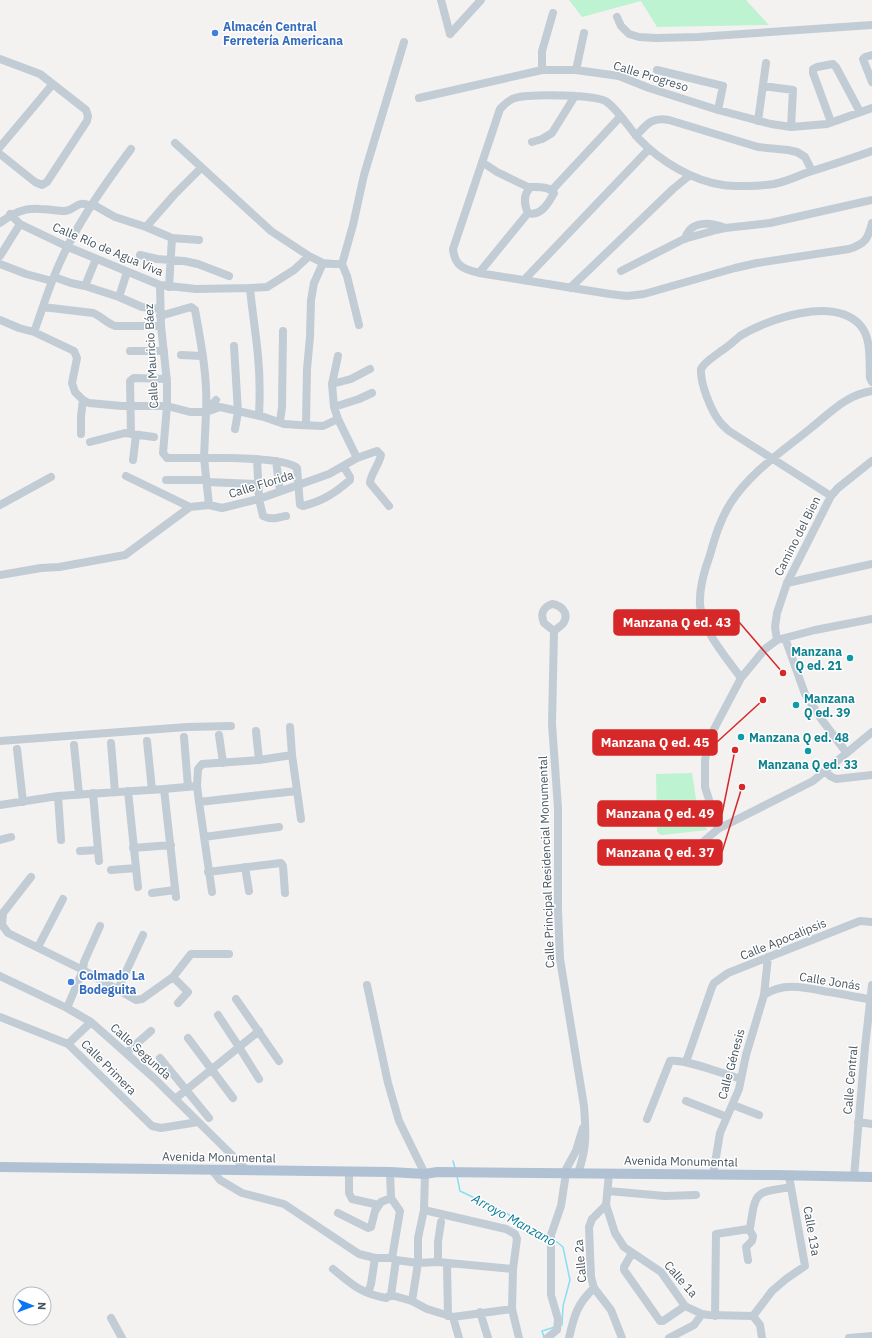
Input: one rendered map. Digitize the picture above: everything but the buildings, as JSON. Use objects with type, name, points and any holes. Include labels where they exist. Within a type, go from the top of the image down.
[{"type":"main road","name":"Avenida Monumental","points":[[0,1167],[390,1172],[425,1174],[437,1172],[872,1177]]},
{"type":"street","points":[[441,0],[450,34],[481,0]]},
{"type":"street","points":[[542,70],[544,44],[552,13]]},
{"type":"street","points":[[617,17],[621,26],[629,34],[638,37],[656,38],[698,37],[872,24]]},
{"type":"street","points":[[576,70],[584,33]]},
{"type":"street","points":[[359,325],[347,276],[342,264],[353,225],[364,174],[404,42]]},
{"type":"street","points":[[872,54],[865,57],[863,60],[872,82]]},
{"type":"street","points":[[0,154],[34,182],[42,185],[47,182],[87,121],[88,116],[86,110],[52,85],[40,74],[2,62]]},
{"type":"street","points":[[758,121],[766,63]]},
{"type":"street","points":[[831,122],[813,73],[812,69],[817,67],[833,64],[836,67],[860,112]]},
{"type":"street","name":"Calle Progreso","points":[[419,98],[542,70],[576,70],[619,76],[649,88],[718,110],[758,121],[791,127],[831,122],[872,108]]},
{"type":"street","points":[[657,70],[723,86],[718,110]]},
{"type":"street","points":[[0,146],[52,85]]},
{"type":"street","points":[[763,86],[793,90],[791,127]]},
{"type":"street","points":[[872,151],[775,184],[723,185],[690,176],[667,162],[649,149],[607,102],[599,98],[575,96],[523,96],[507,102],[500,109],[453,249],[454,258],[464,269],[479,273],[627,296],[644,294],[757,263],[860,246],[867,239],[872,223]]},
{"type":"street","points":[[532,142],[542,139],[552,133],[575,96]]},
{"type":"street","points":[[552,190],[620,117]]},
{"type":"street","points":[[636,136],[647,124],[654,120],[669,120],[758,147],[797,152],[806,157],[812,171]]},
{"type":"street","points":[[175,144],[271,231],[309,256],[323,262],[342,264]]},
{"type":"street","points":[[34,332],[53,279],[68,247],[92,205],[131,149]]},
{"type":"street","points":[[524,280],[649,149]]},
{"type":"street","points":[[482,162],[497,172],[530,188],[546,188],[552,190]]},
{"type":"street","points":[[146,227],[174,195],[201,168]]},
{"type":"street","points":[[570,288],[673,189],[690,176]]},
{"type":"street","points":[[528,213],[525,208],[525,195],[530,188]]},
{"type":"street","points":[[528,213],[533,214],[543,209],[554,193],[552,190]]},
{"type":"street","points":[[621,271],[685,239],[689,230],[700,224],[716,224],[725,228],[770,223],[872,200]]},
{"type":"street","points":[[0,222],[10,214],[24,210],[38,208],[66,211],[82,203],[92,205],[115,217],[146,227],[172,238],[199,240]]},
{"type":"street","points":[[479,273],[528,213]]},
{"type":"street","name":"Calle Río de Agua Viva","points":[[10,214],[20,224],[68,247],[127,272],[169,287],[266,287],[282,279],[309,256]]},
{"type":"street","points":[[0,256],[20,224]]},
{"type":"street","points":[[169,287],[172,238]]},
{"type":"street","points":[[140,255],[198,264],[229,276]]},
{"type":"street","points":[[85,286],[96,259]]},
{"type":"street","points":[[306,425],[307,369],[311,300],[314,283],[323,262]]},
{"type":"street","points":[[0,264],[26,274],[85,286],[160,312],[191,307],[195,310],[207,400],[204,458],[209,505]]},
{"type":"street","points":[[119,297],[127,272]]},
{"type":"street","name":"Calle Mauricio Báez","points":[[160,285],[160,326],[167,378],[164,453],[167,458],[204,458]]},
{"type":"street","points":[[250,288],[258,357],[260,387],[259,416]]},
{"type":"street","points":[[43,308],[93,313],[99,315],[109,324],[115,326],[160,326]]},
{"type":"street","points":[[831,496],[772,459],[758,448],[735,435],[720,422],[713,409],[702,380],[700,369],[707,361],[750,331],[779,319],[797,314],[821,311],[846,316],[861,326],[866,336],[870,378],[872,382]]},
{"type":"street","points":[[0,320],[19,328],[34,332],[74,351],[77,358],[72,383],[75,392],[83,400],[89,403],[130,406],[167,406],[190,412],[206,412],[220,407],[280,422],[306,425],[323,426],[338,419]]},
{"type":"street","points":[[280,422],[282,407],[283,331]]},
{"type":"street","points":[[234,346],[238,412],[235,429]]},
{"type":"street","points":[[130,351],[164,351]]},
{"type":"street","points":[[180,355],[202,356]]},
{"type":"street","points":[[338,356],[332,384],[334,406],[338,419],[357,458]]},
{"type":"street","points":[[332,384],[350,379],[370,369]]},
{"type":"street","points":[[133,460],[134,434],[130,406],[130,382],[134,378],[167,378]]},
{"type":"street","points":[[741,678],[710,633],[700,606],[700,592],[703,576],[712,545],[721,522],[730,504],[752,476],[847,399],[872,391]]},
{"type":"street","points":[[334,406],[359,399],[372,393]]},
{"type":"street","points":[[81,434],[83,400]]},
{"type":"street","points":[[206,412],[216,400]]},
{"type":"street","points":[[90,442],[125,433],[154,437]]},
{"type":"street","name":"Calle Florida","points":[[190,507],[209,505],[222,508],[259,499],[280,490],[298,486],[329,474],[344,467],[357,458],[377,451],[381,455],[370,478],[370,483],[389,506]]},
{"type":"street","points":[[204,458],[257,459],[294,465],[297,468],[300,505],[303,506],[330,497],[350,480],[350,477],[344,467]]},
{"type":"street","points":[[257,459],[259,499],[263,516],[276,519],[286,516]]},
{"type":"street","points":[[276,461],[280,490]]},
{"type":"street","name":"Camino del Bien","points":[[846,752],[822,720],[806,694],[775,627],[777,614],[787,583],[831,496],[838,488],[872,461]]},
{"type":"street","points":[[0,575],[41,568],[59,567],[125,555],[190,507],[126,476]]},
{"type":"street","points":[[0,505],[51,477]]},
{"type":"street","points":[[166,480],[258,484]]},
{"type":"street","points":[[787,583],[872,564]]},
{"type":"street","points":[[718,829],[705,787],[705,760],[708,744],[713,731],[741,678],[765,649],[781,639],[872,619]]},
{"type":"street","name":"Calle Principal Residencial Monumental","points":[[554,630],[552,724],[558,808],[558,910],[560,959],[585,1116],[586,1141],[578,1174]]},
{"type":"street","points":[[0,741],[187,727],[231,726]]},
{"type":"street","points":[[290,727],[292,754],[301,819]]},
{"type":"street","points":[[256,731],[259,760]]},
{"type":"street","points":[[688,858],[700,843],[718,829],[813,780],[826,771],[846,752],[872,732]]},
{"type":"street","points":[[219,735],[223,763]]},
{"type":"street","points":[[184,737],[188,787]]},
{"type":"street","points":[[147,740],[152,790]]},
{"type":"street","points":[[111,742],[115,792]]},
{"type":"street","points":[[74,745],[79,794]]},
{"type":"street","points":[[17,750],[23,802]]},
{"type":"street","points":[[212,892],[197,786],[199,766],[202,764],[259,760],[292,754]]},
{"type":"street","points":[[826,771],[836,779],[872,775]]},
{"type":"street","points":[[0,805],[58,796],[197,786]]},
{"type":"street","points":[[152,893],[175,894],[164,789]]},
{"type":"street","points":[[128,791],[138,887]]},
{"type":"street","points":[[199,802],[297,791]]},
{"type":"street","points":[[93,793],[99,861]]},
{"type":"street","points":[[58,796],[61,840]]},
{"type":"street","points":[[204,837],[279,827]]},
{"type":"street","points":[[0,840],[11,837]]},
{"type":"street","points":[[133,848],[171,845]]},
{"type":"street","points":[[80,851],[98,850]]},
{"type":"street","points":[[208,872],[281,863],[283,866],[285,892]]},
{"type":"street","points":[[245,867],[249,891]]},
{"type":"street","points":[[111,870],[136,868]]},
{"type":"street","points":[[31,877],[3,913],[2,925],[8,934],[38,947],[83,970],[136,1000],[139,1000],[173,977],[191,954],[229,954]]},
{"type":"street","points":[[38,947],[63,899]]},
{"type":"street","name":"Calle Apocalipsis","points":[[686,1062],[714,983],[728,974],[768,957],[860,921],[872,922]]},
{"type":"street","points":[[67,1008],[83,970],[84,962],[100,926]]},
{"type":"street","points":[[118,989],[143,934]]},
{"type":"street","name":"Calle Génesis","points":[[713,1175],[720,1134],[739,1089],[746,1055],[764,995],[768,957]]},
{"type":"street","name":"Calle Segunda","points":[[0,976],[67,1008],[91,1022],[155,1079],[247,1170]]},
{"type":"street","points":[[173,977],[188,992],[178,1003]]},
{"type":"street","points":[[367,985],[388,1083],[399,1121],[425,1174],[424,1210],[418,1238],[418,1262],[412,1301]]},
{"type":"street","name":"Calle Central","points":[[854,1177],[869,999],[872,985]]},
{"type":"street","name":"Calle Jonás","points":[[764,995],[778,988],[795,986],[869,999]]},
{"type":"street","points":[[236,999],[279,1060]]},
{"type":"street","points":[[218,1015],[259,1079]]},
{"type":"street","name":"Calle Primera","points":[[0,1017],[68,1044],[152,1126],[161,1128],[198,1122]]},
{"type":"street","points":[[68,1044],[91,1022]]},
{"type":"street","points":[[126,1053],[151,1030]]},
{"type":"street","points":[[175,1099],[259,1031]]},
{"type":"street","points":[[188,1038],[233,1098]]},
{"type":"street","points":[[160,1058],[209,1118]]},
{"type":"street","points":[[647,1120],[670,1061],[672,1060],[686,1062],[741,1079]]},
{"type":"street","points":[[686,1101],[727,1117]]},
{"type":"street","points":[[733,1105],[759,1115]]},
{"type":"street","name":"Calle Principal Residencial Monumental","points":[[547,1338],[556,1330],[558,1319],[551,1295],[551,1235],[561,1206],[565,1173],[576,1151],[585,1116]]},
{"type":"street","points":[[858,1122],[872,1124]]},
{"type":"street","points":[[576,1151],[584,1154]]},
{"type":"street","points":[[212,1170],[220,1180],[242,1193],[284,1204],[359,1254],[375,1258],[513,1269]]},
{"type":"street","points":[[349,1172],[349,1193],[352,1199],[379,1205]]},
{"type":"street","points":[[390,1172],[391,1198],[400,1211],[391,1295]]},
{"type":"street","name":"Calle 1a","points":[[609,1174],[606,1205],[615,1233],[622,1245],[661,1272],[685,1306],[702,1314],[715,1316],[753,1316]]},
{"type":"street","name":"Calle 13a","points":[[753,1316],[772,1291],[805,1266],[790,1176]]},
{"type":"street","points":[[748,1260],[746,1246],[752,1241],[753,1236],[749,1228],[753,1206],[758,1195],[766,1191],[791,1187]]},
{"type":"street","points":[[608,1191],[671,1197],[696,1195]]},
{"type":"street","points":[[338,1213],[368,1228],[373,1224],[375,1211],[381,1202],[391,1198]]},
{"type":"street","name":"Calle 2a","points":[[606,1205],[592,1219],[590,1227],[591,1276],[594,1288],[611,1310],[622,1338]]},
{"type":"street","points":[[424,1210],[506,1229],[515,1234],[517,1239],[513,1269],[512,1309],[519,1338]]},
{"type":"street","points":[[438,1262],[438,1242],[441,1222]]},
{"type":"street","points":[[715,1316],[716,1234],[749,1228]]},
{"type":"street","points":[[632,1253],[624,1267],[624,1270],[660,1321],[663,1321],[685,1306]]},
{"type":"street","points":[[368,1294],[375,1258]]},
{"type":"street","points":[[447,1263],[450,1316],[459,1338]]},
{"type":"street","points":[[333,1269],[357,1289],[368,1294],[386,1298],[391,1295],[412,1301],[427,1309],[450,1316],[512,1309]]},
{"type":"street","points":[[569,1338],[574,1315],[583,1298],[594,1288]]},
{"type":"street","points":[[480,1312],[488,1338]]},
{"type":"street","points":[[670,1338],[694,1325],[702,1314]]},
{"type":"street","points":[[753,1316],[760,1325],[762,1338]]},
{"type":"street","points":[[111,1318],[122,1338]]},
{"type":"street","points":[[849,1338],[872,1336]]},
{"type":"green space","points":[[569,0],[746,0],[769,25],[657,27],[641,1],[582,17]]},
{"type":"green space","points":[[692,773],[696,799],[707,830],[662,835],[659,834],[657,831],[656,774]]},
{"type":"waterway","name":"Arroyo Manzano","points":[[453,1161],[455,1168]]},
{"type":"waterway","name":"Arroyo Manzano","points":[[457,1176],[460,1191],[508,1214],[523,1227],[541,1237],[548,1239]]},
{"type":"waterway","name":"Arroyo Manzano","points":[[554,1241],[563,1247],[570,1280],[563,1306],[561,1325]]},
{"type":"waterway","name":"Arroyo Manzano","points":[[544,1337],[542,1331],[555,1327]]},
{"type":"place","name":"Almacén Central Ferretería Americana","points":[[215,33]]},
{"type":"place","name":"Manzana Q ed. 21","points":[[850,658]]},
{"type":"place","name":"Manzana Q ed. 43","points":[[783,673]]},
{"type":"place","name":"Manzana Q ed. 45","points":[[763,700]]},
{"type":"place","name":"Manzana Q ed. 39","points":[[796,705]]},
{"type":"place","name":"Manzana Q ed. 48","points":[[741,737]]},
{"type":"place","name":"Manzana Q ed. 49","points":[[735,750]]},
{"type":"place","name":"Manzana Q ed. 33","points":[[808,751]]},
{"type":"place","name":"Manzana Q ed. 37","points":[[742,787]]},
{"type":"place","name":"Colmado La Bodeguita","points":[[71,982]]}]
